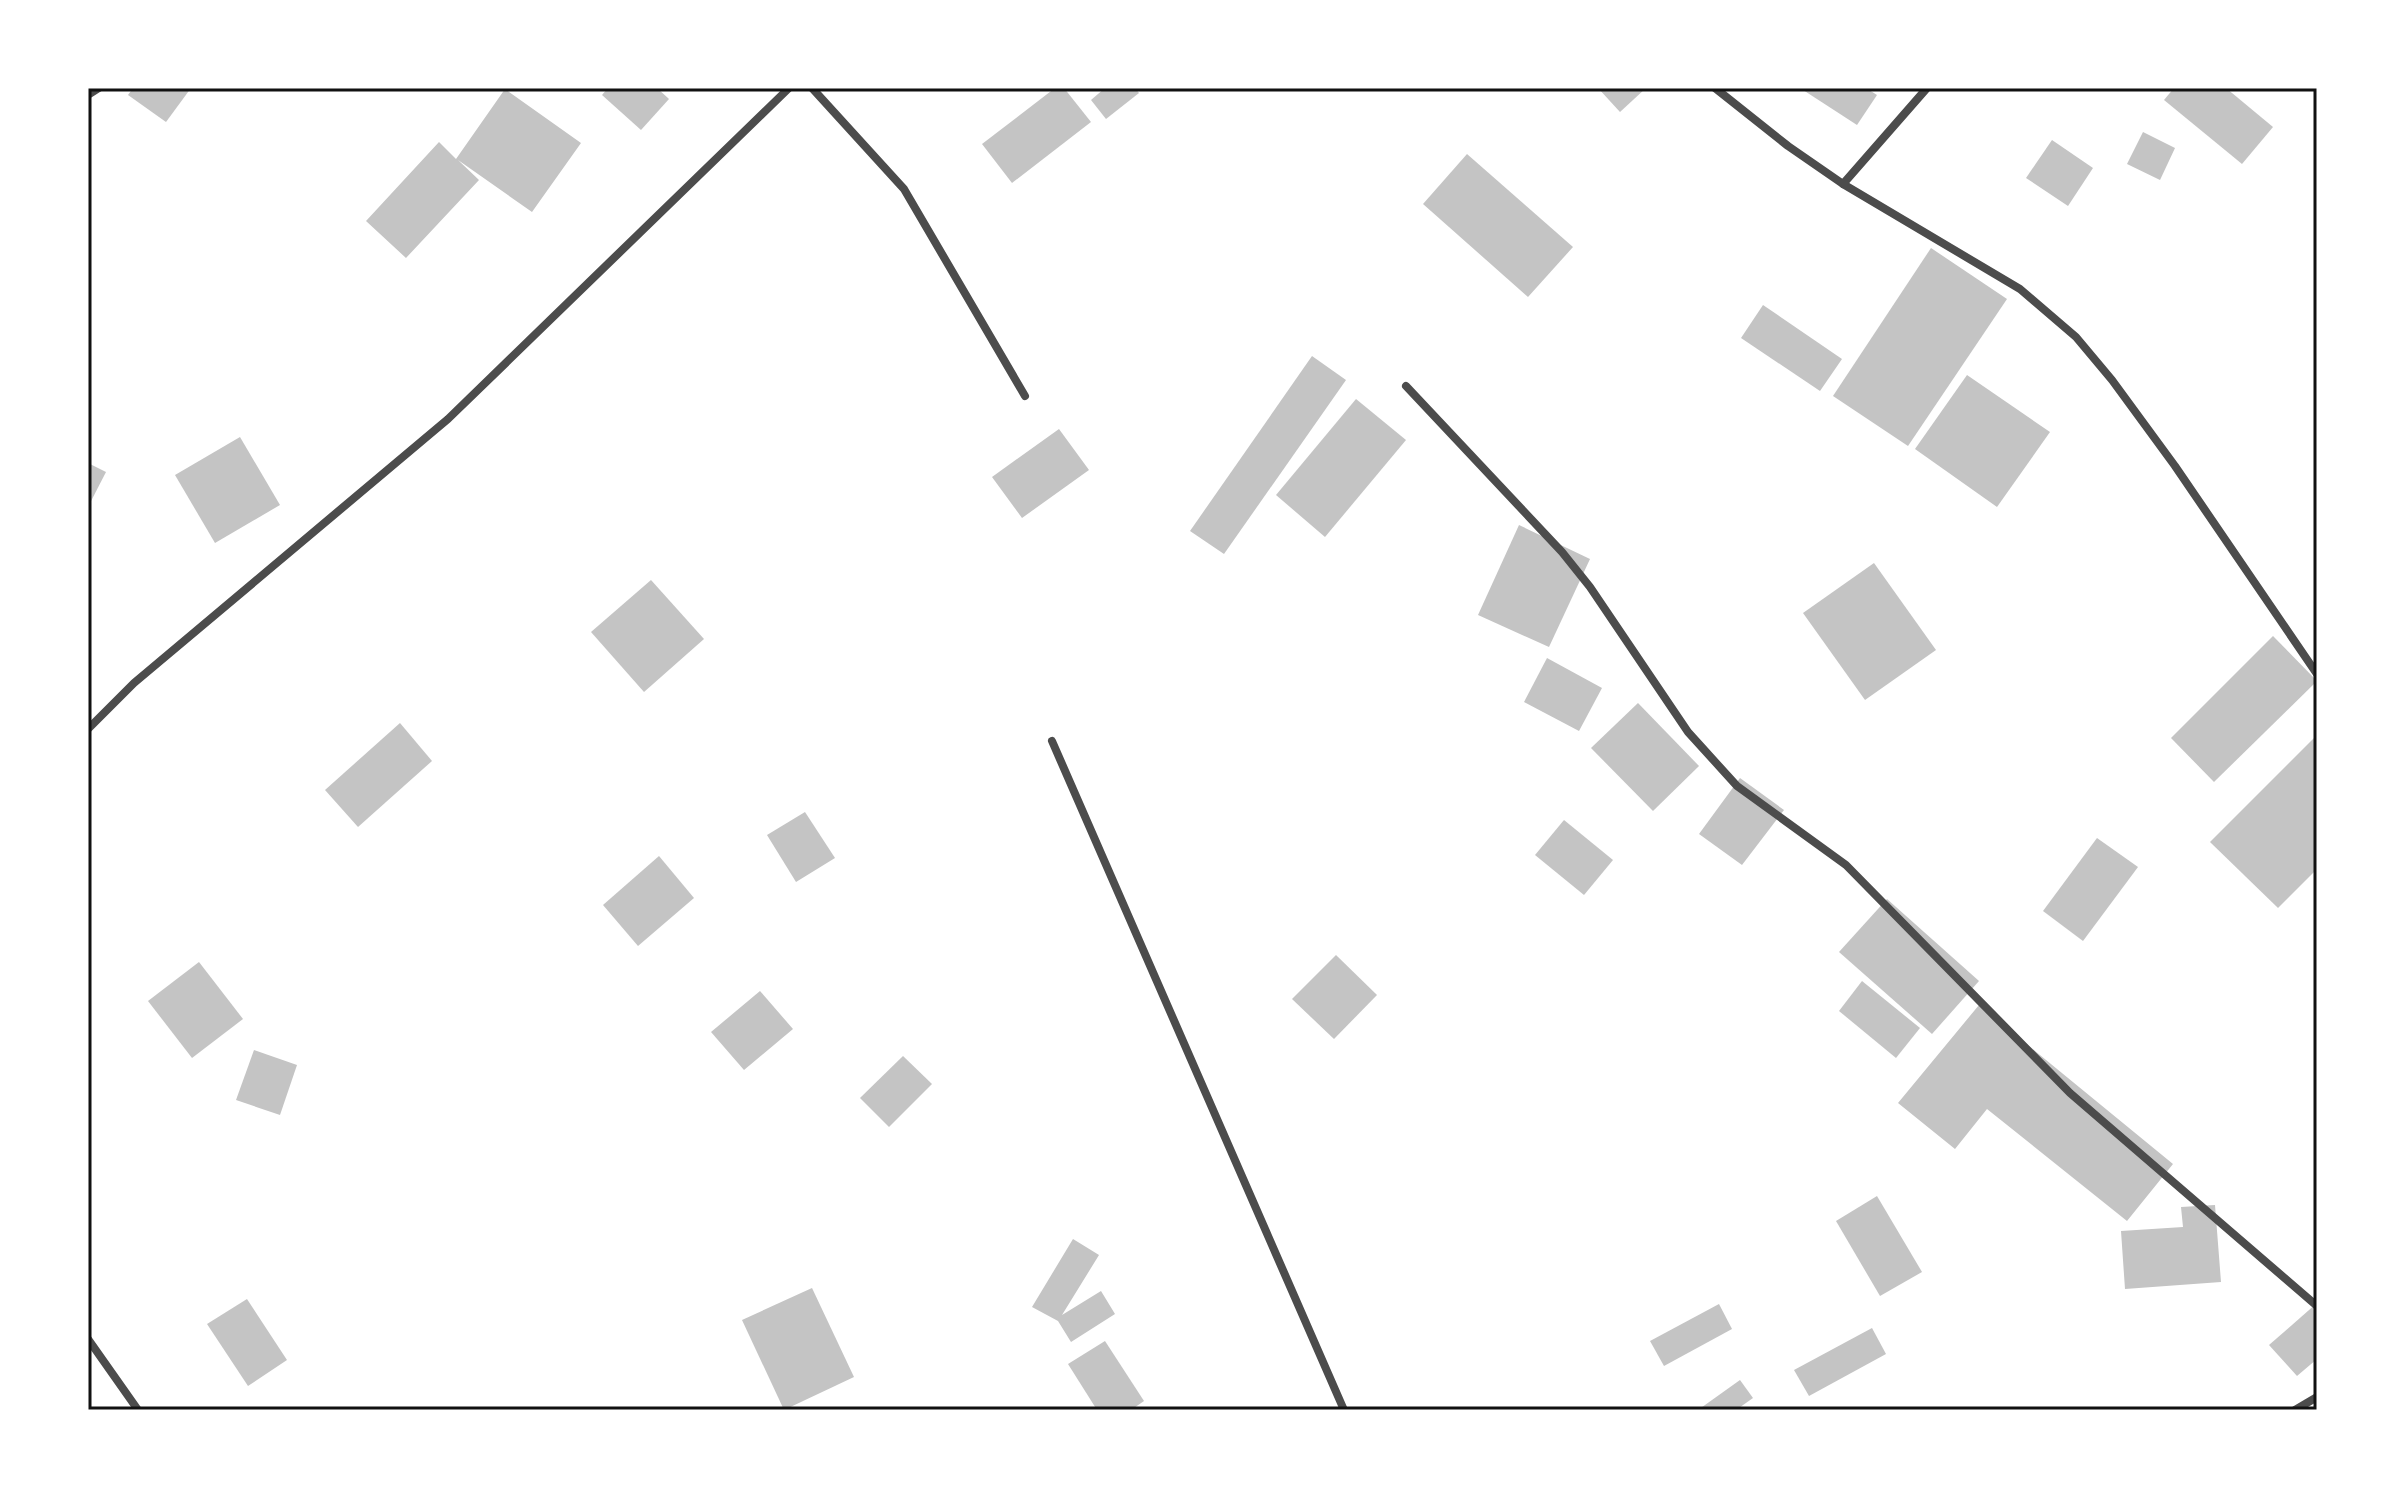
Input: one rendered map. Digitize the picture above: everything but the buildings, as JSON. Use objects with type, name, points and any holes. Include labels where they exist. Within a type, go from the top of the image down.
[{"type":"street","points":[[88,95],[99,88]]},
{"type":"street","points":[[88,729],[134,683],[448,419],[789,88]]},
{"type":"street","points":[[812,88],[904,189],[1025,396]]},
{"type":"street","points":[[1715,88],[1788,146],[1843,184],[2020,289],[2076,337],[2175,466],[2317,674]]},
{"type":"street","points":[[1843,184],[1927,88]]},
{"type":"street","points":[[1406,386],[1562,552],[1590,587],[1688,732],[1737,786],[1846,865],[2070,1093],[2317,1306]]},
{"type":"street","points":[[1052,741],[1344,1410]]},
{"type":"street","points":[[88,1339],[138,1410]]},
{"type":"street","points":[[2295,1410],[2317,1397]]}]
